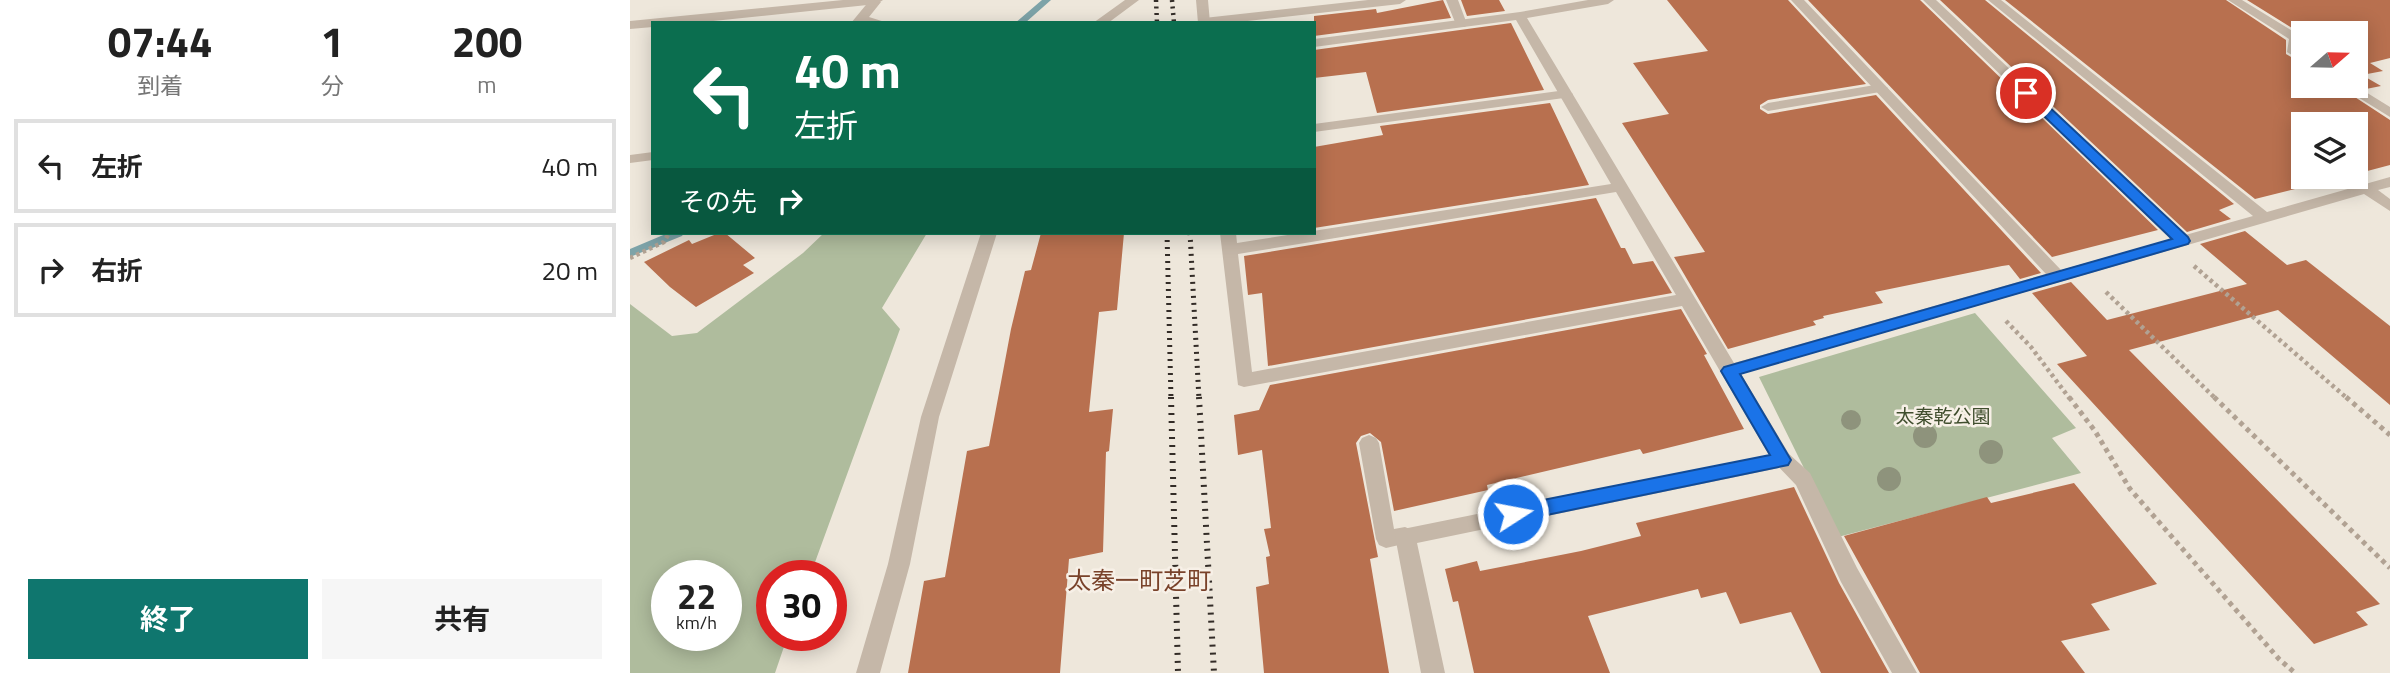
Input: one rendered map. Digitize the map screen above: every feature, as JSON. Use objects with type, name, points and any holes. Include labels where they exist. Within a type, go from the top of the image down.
[{"type":"street","points":[[1102,21],[1133,0]]},
{"type":"street","points":[[1202,0],[1204,21]]},
{"type":"street","points":[[1213,21],[1401,0]]},
{"type":"street","points":[[1452,0],[1461,24]]},
{"type":"street","points":[[1316,43],[1520,16],[1556,4],[1608,0]]},
{"type":"street","points":[[1797,0],[2058,277]]},
{"type":"street","points":[[1929,0],[2176,243]]},
{"type":"street","points":[[1994,0],[2264,217]]},
{"type":"street","points":[[2234,0],[2291,36]]},
{"type":"street","points":[[859,21],[876,1]]},
{"type":"street","points":[[675,21],[876,1]]},
{"type":"street","points":[[1520,16],[1782,460],[1802,480],[1849,575],[1905,673]]},
{"type":"street","points":[[630,25],[651,23]]},
{"type":"street","points":[[1769,107],[1881,88]]},
{"type":"street","points":[[1316,128],[1566,94]]},
{"type":"street","points":[[2366,98],[2390,113]]},
{"type":"street","points":[[630,159],[651,156]]},
{"type":"street","points":[[2368,188],[2390,182]]},
{"type":"street","points":[[1316,229],[1620,187]]},
{"type":"street","points":[[1729,371],[2366,189],[2390,206]]},
{"type":"street","points":[[868,673],[899,564],[930,417],[988,235]]},
{"type":"street","points":[[1272,235],[1229,241],[1244,380],[1687,299]]},
{"type":"street","points":[[1369,443],[1386,539],[1782,460]]},
{"type":"street","points":[[1405,536],[1433,673]]},
{"type":"path","points":[[630,258],[664,242],[667,235]]},
{"type":"path","points":[[2176,243],[2390,435]]},
{"type":"path","points":[[2083,269],[2390,568]]},
{"type":"path","points":[[1984,298],[2031,347],[2095,431],[2130,489],[2279,659],[2295,673]]},
{"type":"green space","points":[[822,235],[926,235],[882,308],[900,329],[816,560],[756,560],[756,651],[783,651],[775,673],[630,673],[630,304],[672,336],[697,333],[803,253]]},
{"type":"green space","name":"太秦乾公園","points":[[1975,313],[2076,428],[2052,438],[2081,473],[1838,537],[1759,377]]},
{"type":"building","points":[[1443,0],[1451,18],[1316,36],[1314,16],[1376,9],[1377,13]]},
{"type":"building","points":[[1461,0],[1499,0],[1505,11],[1467,16]]},
{"type":"building","points":[[1667,0],[1788,0],[1866,84],[1768,100],[1760,105],[1760,109],[1768,114],[1876,95],[2041,273],[2020,279],[2009,265],[1875,292],[1883,303],[1823,316],[1824,318],[1813,321],[1816,325],[1728,349],[1674,257],[1705,252],[1622,123],[1669,114],[1633,63],[1708,51]]},
{"type":"building","points":[[1808,0],[1920,0],[2158,230],[2052,257]]},
{"type":"building","points":[[1940,0],[1985,0],[2234,204],[2219,210],[2231,219],[2187,232]]},
{"type":"building","points":[[2005,0],[2226,0],[2286,40],[2286,54],[2291,57],[2291,98],[2356,98],[2390,120],[2390,165],[2368,171],[2368,112],[2291,112],[2291,189],[2295,189],[2255,199]]},
{"type":"building","points":[[2247,0],[2390,0],[2390,58],[2370,63],[2383,71],[2368,74],[2368,21],[2291,21],[2291,27]]},
{"type":"building","points":[[1511,23],[1544,90],[1377,113],[1366,72],[1316,78],[1316,50]]},
{"type":"building","points":[[2368,78],[2381,86],[2368,89]]},
{"type":"building","points":[[1550,103],[1589,185],[1316,228],[1316,147],[1383,135],[1380,126]]},
{"type":"building","points":[[1596,198],[1621,248],[1625,248],[1633,264],[1653,261],[1672,293],[1268,366],[1262,293],[1248,295],[1244,256]]},
{"type":"building","points":[[2245,231],[2287,265],[2306,260],[2390,326],[2390,405],[2278,310],[2129,350],[2380,604],[2356,612],[2368,625],[2314,644],[2057,364],[2087,356],[2032,293],[2071,282],[2107,320],[2247,284],[2200,244]]},
{"type":"building","points":[[714,235],[727,235],[755,258],[743,265],[754,273],[696,307],[644,262],[689,240],[692,244]]},
{"type":"building","points":[[1040,235],[1124,235],[1117,310],[1099,312],[1089,412],[1113,409],[1109,451],[1106,452],[1103,552],[1069,559],[1060,673],[908,673],[924,581],[945,577],[967,451],[989,446],[1011,329],[1025,271],[1031,270]]},
{"type":"building","points":[[1681,309],[1707,354],[1704,355],[1744,429],[1643,454],[1640,449],[1487,485],[1488,490],[1394,511],[1381,442],[1370,433],[1361,436],[1356,443],[1378,557],[1370,559],[1389,673],[1264,673],[1256,587],[1269,584],[1266,557],[1270,556],[1264,529],[1271,528],[1262,450],[1238,455],[1234,415],[1259,410],[1270,385]]},
{"type":"building","points":[[2074,483],[2157,584],[2091,604],[2110,630],[2061,641],[2085,673],[1920,673],[1844,536],[1987,497],[1991,503]]},
{"type":"building","points":[[1794,487],[1839,583],[1889,673],[1821,673],[1791,612],[1740,624],[1726,592],[1701,598],[1698,589],[1588,616],[1610,673],[1474,673],[1458,601],[1453,602],[1445,569],[1477,561],[1480,571],[1581,551],[1641,536],[1636,523]]},
{"type":"waterway","points":[[1021,21],[1047,0]]},
{"type":"waterway","points":[[630,253],[673,235]]},
{"type":"railway","points":[[1156,0],[1157,21]]},
{"type":"railway","points":[[1172,0],[1174,21]]},
{"type":"railway","points":[[1167,235],[1171,399]]},
{"type":"railway","points":[[1190,235],[1199,399]]},
{"type":"railway","points":[[1171,397],[1178,673]]},
{"type":"railway","points":[[1199,397],[1214,673]]},
{"type":"district","name":"太秦一町芝町","points":[[1139,581]]},
{"type":"route","points":[[1513,514],[1782,460],[1729,371],[2183,241],[2026,93]]}]
